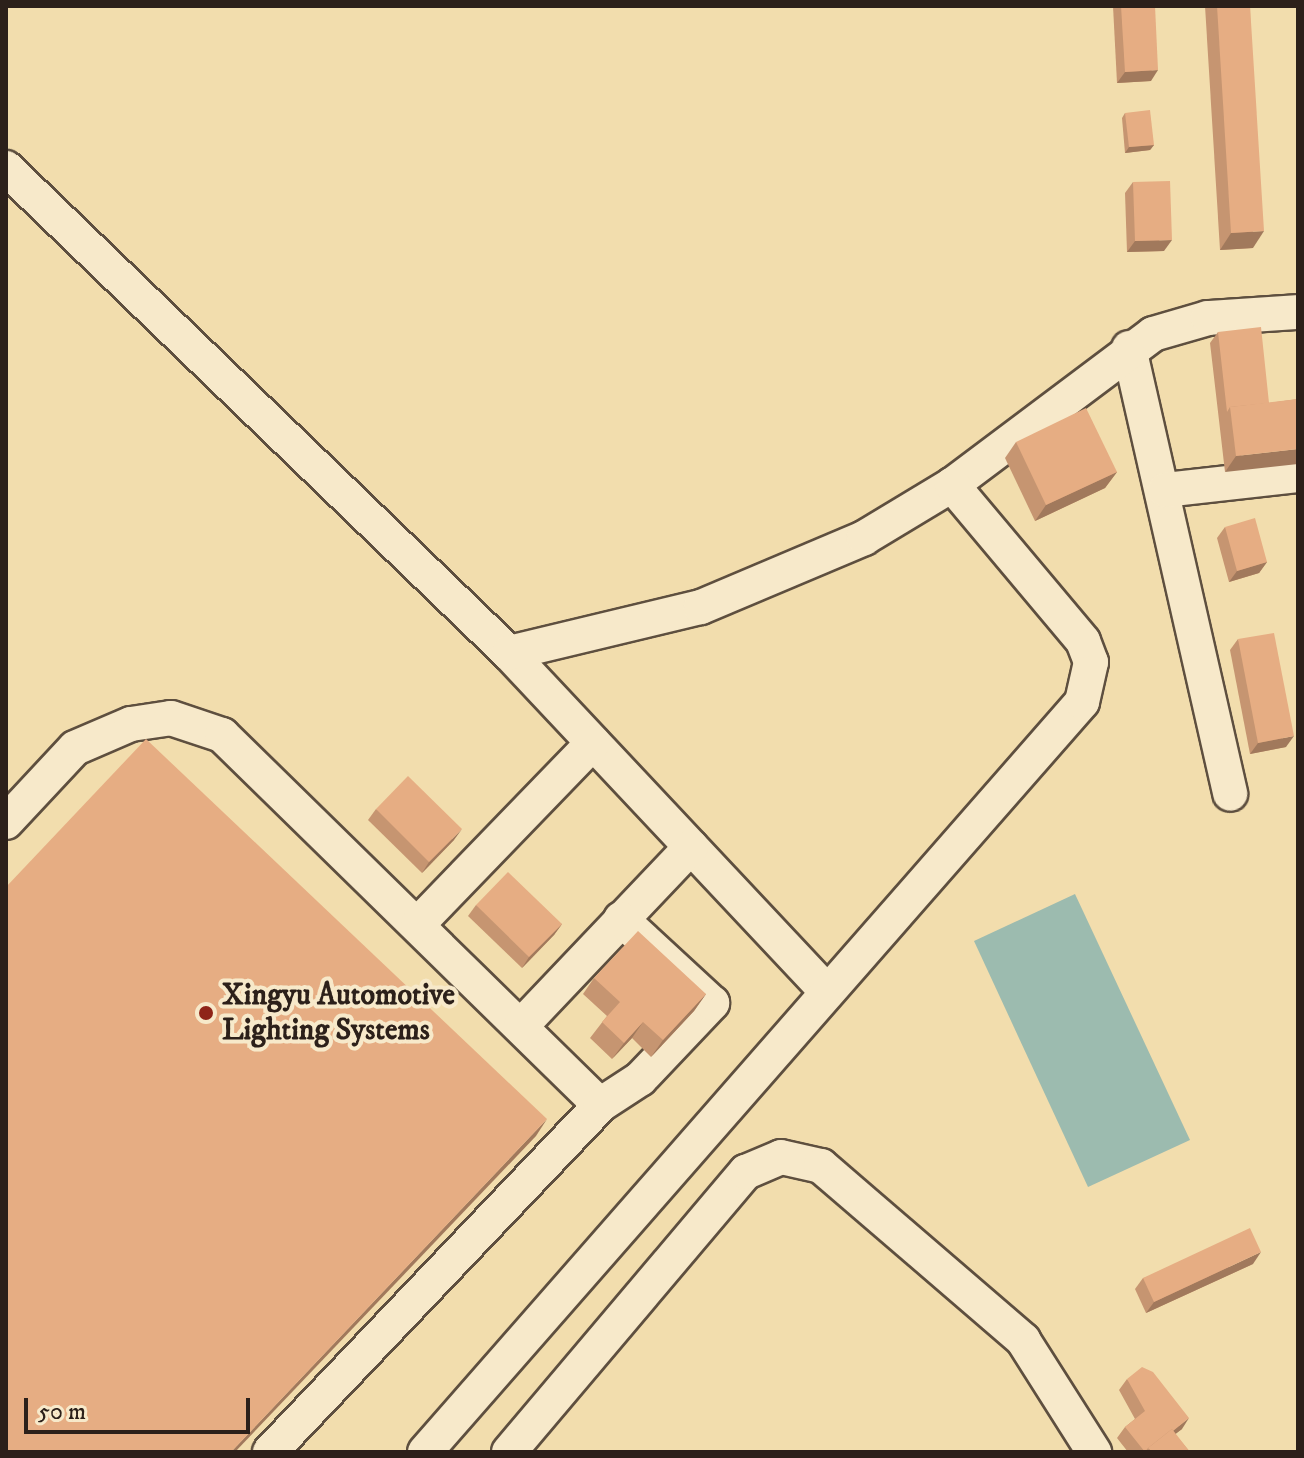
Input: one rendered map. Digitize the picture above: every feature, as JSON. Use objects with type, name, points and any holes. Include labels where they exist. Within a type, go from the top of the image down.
[{"type":"street","points":[[6,168],[509,653],[825,989]]},
{"type":"street","points":[[509,653],[701,607],[864,538],[952,485],[1129,348],[1208,318],[1298,312]]},
{"type":"street","points":[[1129,348],[1165,490],[1230,794]]},
{"type":"street","points":[[1165,490],[1298,475]]},
{"type":"street","points":[[425,1452],[825,989],[1082,702],[1091,681],[1083,641],[952,485]]},
{"type":"street","points":[[6,822],[75,748],[131,724],[171,718],[222,735],[600,1105]]},
{"type":"street","points":[[418,924],[593,743]]},
{"type":"street","points":[[521,1026],[691,847]]},
{"type":"street","points":[[270,1452],[600,1105],[640,1079],[712,1003],[621,919]]},
{"type":"street","points":[[509,1452],[746,1172],[781,1157],[821,1166],[1023,1340],[1094,1452]]},
{"type":"shaded area","points":[[1075,894],[1190,1140],[1088,1187],[974,941]]},
{"type":"building","points":[[1121,6],[1155,6],[1158,70],[1125,72]]},
{"type":"building","points":[[1217,6],[1250,6],[1264,231],[1231,233]]},
{"type":"building","points":[[1150,110],[1154,145],[1129,147],[1125,113]]},
{"type":"building","points":[[1170,181],[1172,240],[1135,241],[1133,182]]},
{"type":"building","points":[[1261,327],[1269,403],[1230,407],[1227,412],[1218,332]]},
{"type":"building","points":[[1298,399],[1298,449],[1236,456],[1230,407]]},
{"type":"building","points":[[1086,408],[1117,472],[1046,505],[1016,442]]},
{"type":"building","points":[[1255,518],[1267,562],[1237,571],[1225,527]]},
{"type":"building","points":[[1274,633],[1294,736],[1258,743],[1238,639]]},
{"type":"building","name":"Xingyu Automotive Lighting Systems","points":[[146,739],[547,1119],[231,1452],[6,1452],[6,887]]},
{"type":"building","points":[[408,776],[462,829],[429,862],[376,809]]},
{"type":"building","points":[[508,872],[562,924],[529,957],[476,905]]},
{"type":"building","points":[[638,931],[706,994],[663,1040],[643,1022],[624,1043],[602,1022],[620,1002],[594,978]]},
{"type":"building","points":[[1250,1228],[1261,1252],[1154,1302],[1143,1278]]},
{"type":"building","points":[[1142,1367],[1153,1372],[1189,1418],[1145,1452],[1125,1427],[1145,1411],[1127,1379]]},
{"type":"building","points":[[1172,1429],[1190,1452],[1152,1452],[1148,1448]]},
{"type":"place","name":"Xingyu Automotive Lighting Systems","points":[[206,1013]]}]
